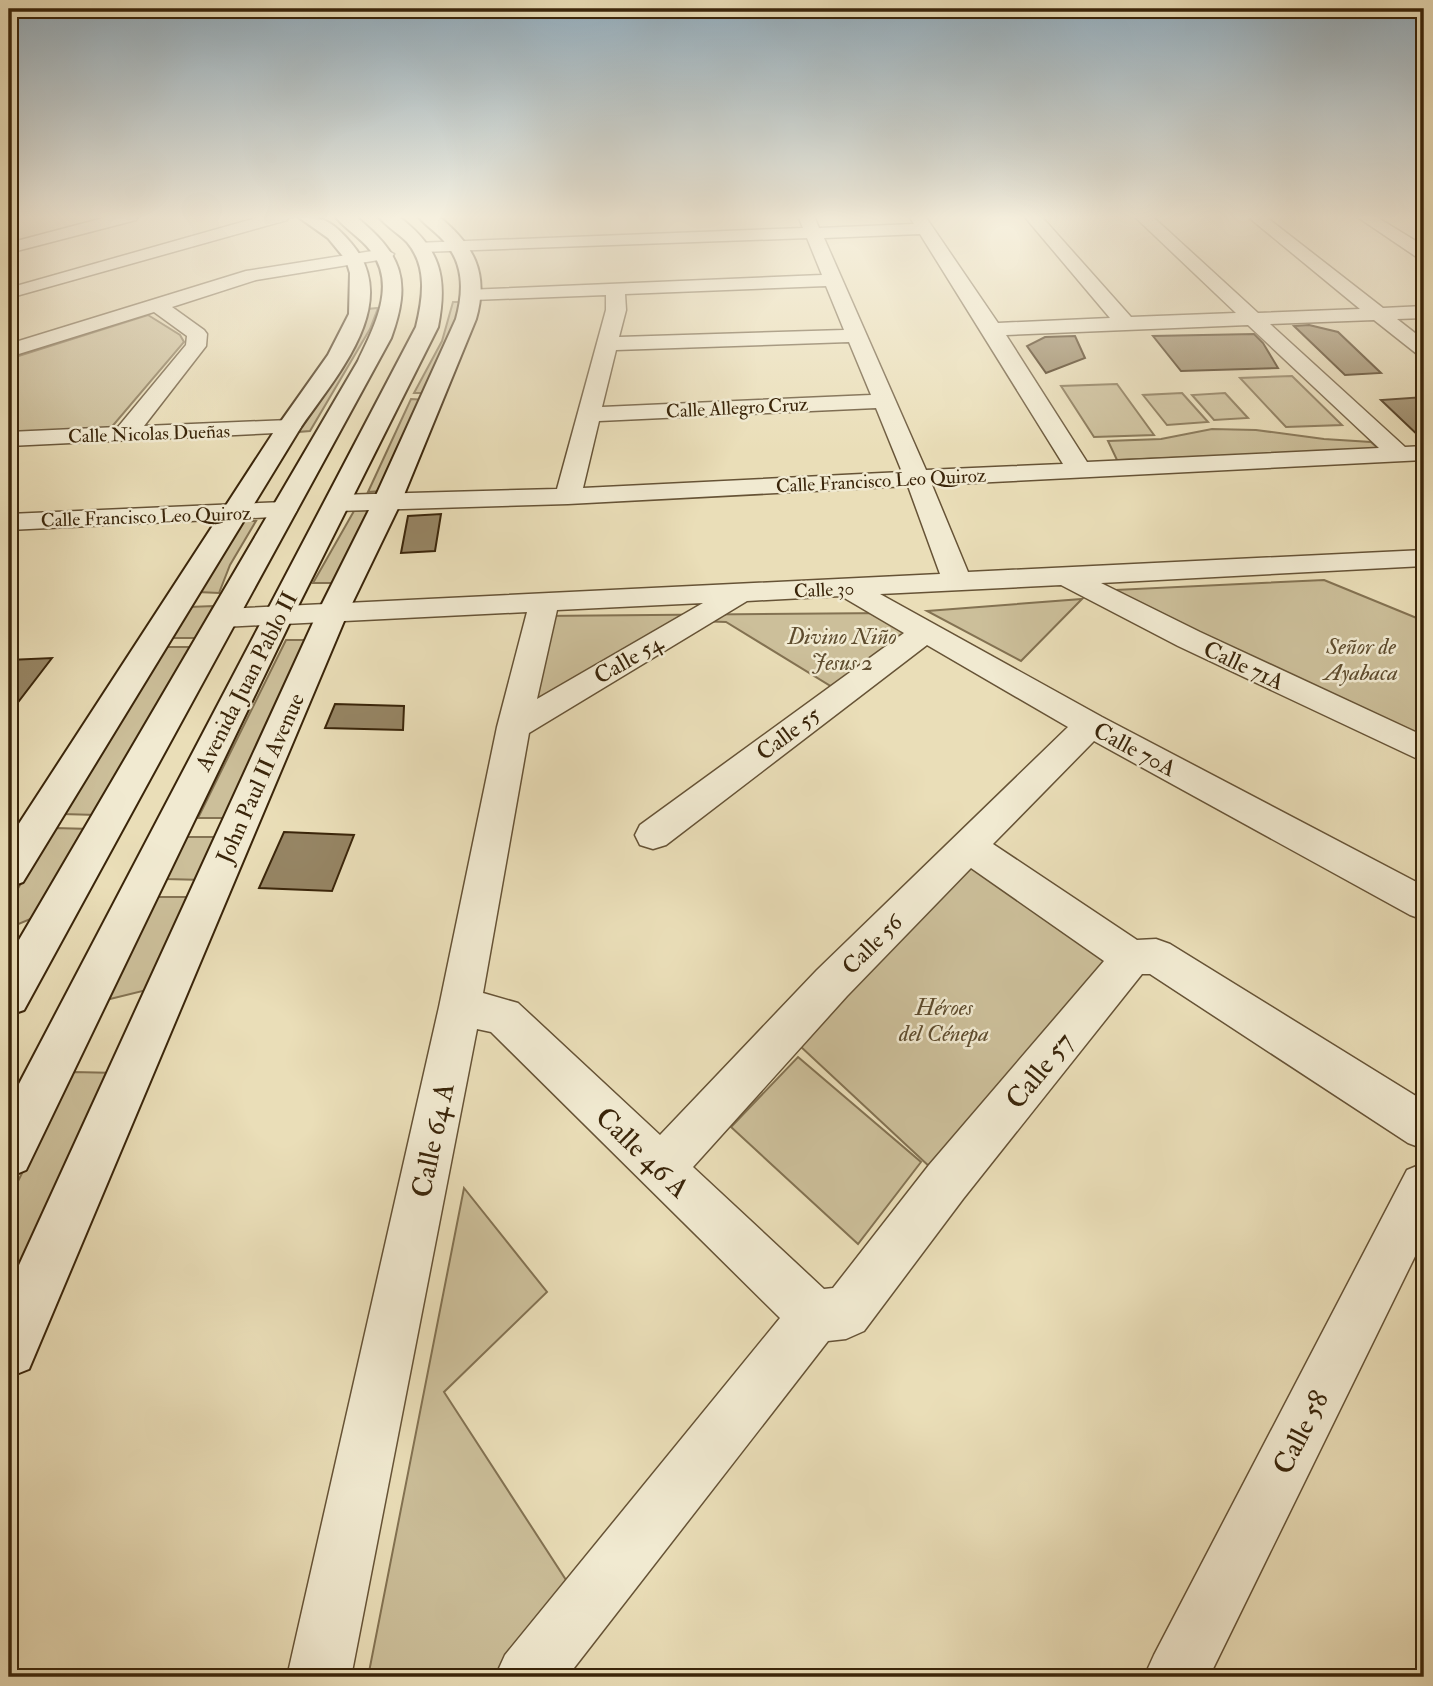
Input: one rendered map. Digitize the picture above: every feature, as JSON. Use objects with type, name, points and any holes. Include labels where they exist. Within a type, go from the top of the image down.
[{"type":"main road","points":[[9,871],[289,427],[339,355],[359,314],[359,295]]},
{"type":"main road","points":[[9,996],[369,360],[390,318],[394,295]]},
{"type":"main road","name":"Avenida Juan Pablo II","points":[[9,1153],[278,616],[412,360],[427,327],[433,295]]},
{"type":"main road","name":"John Paul II Avenue","points":[[9,1349],[332,614],[387,502],[466,319],[473,295]]},
{"type":"main road","points":[[369,360],[412,360]]},
{"type":"street","points":[[16,295],[32,306]]},
{"type":"street","points":[[9,351],[190,295]]},
{"type":"street","points":[[568,495],[616,310],[615,295]]},
{"type":"street","points":[[838,295],[918,478],[957,581]]},
{"type":"street","points":[[969,295],[1079,469]]},
{"type":"street","points":[[1100,295],[1126,324]]},
{"type":"street","points":[[1228,295],[1399,454]]},
{"type":"street","points":[[1357,295],[1424,350]]},
{"type":"street","points":[[126,433],[196,346],[197,334],[157,305]]},
{"type":"street","points":[[992,329],[1424,312]]},
{"type":"street","points":[[52,318],[71,331]]},
{"type":"street","points":[[607,344],[858,336]]},
{"type":"street","name":"Calle Allegro Cruz","points":[[591,414],[883,401]]},
{"type":"street","name":"Calle Nicolas Dueñas","points":[[9,439],[289,427]]},
{"type":"street","name":"Calle Francisco Leo Quiroz","points":[[337,503],[568,495],[1424,453]]},
{"type":"street","name":"Calle Francisco Leo Quiroz","points":[[9,522],[284,510]]},
{"type":"street","name":"Calle 30","points":[[223,618],[1424,558]]},
{"type":"street","name":"Calle 71A","points":[[1065,576],[1189,639],[1424,750]]},
{"type":"street","name":"Calle 70A","points":[[848,588],[1090,724],[1424,904]]},
{"type":"street","name":"Calle 54","points":[[514,727],[742,593]]},
{"type":"street","name":"Calle 64 A","points":[[319,1677],[460,1007],[514,727],[544,602]]},
{"type":"street","name":"Calle 55","points":[[653,835],[925,632]]},
{"type":"street","name":"Calle 56","points":[[660,1169],[832,983],[1090,724]]},
{"type":"street","points":[[969,847],[1131,958],[1156,956],[1424,1127]]},
{"type":"street","name":"Calle 57","points":[[815,1316],[846,1313],[946,1182],[1131,958]]},
{"type":"street","name":"Calle 46 A","points":[[460,1007],[503,1016],[815,1316]]},
{"type":"street","name":"Calle 58","points":[[1176,1677],[1424,1187]]},
{"type":"street","points":[[527,1677],[815,1316]]},
{"type":"green space","points":[[453,302],[465,302],[428,393],[414,393],[442,341]]},
{"type":"green space","points":[[378,308],[370,329],[310,431],[297,432],[367,309]]},
{"type":"green space","points":[[148,315],[180,335],[184,342],[110,429],[9,434],[9,359]]},
{"type":"green space","points":[[1292,376],[1342,425],[1286,427],[1240,378]]},
{"type":"green space","points":[[1117,384],[1154,435],[1094,437],[1061,386]]},
{"type":"green space","points":[[1182,393],[1208,422],[1167,425],[1143,395]]},
{"type":"green space","points":[[1225,393],[1248,418],[1214,420],[1192,395]]},
{"type":"green space","points":[[411,399],[426,400],[382,491],[368,492]]},
{"type":"green space","points":[[1212,429],[1256,430],[1371,442],[1380,450],[1117,460],[1108,441],[1161,439]]},
{"type":"green space","points":[[375,510],[340,583],[313,583],[354,511]]},
{"type":"green space","points":[[241,521],[256,521],[230,565],[219,593],[198,592]]},
{"type":"green space","name":"Señor de Ayabaca","points":[[1324,580],[1424,621],[1424,755],[1093,591]]},
{"type":"green space","points":[[1082,599],[1021,661],[927,611]]},
{"type":"green space","points":[[213,606],[200,638],[170,638],[189,607]]},
{"type":"green space","name":"Divino Niño Jesus 2","points":[[890,613],[917,639],[842,693],[726,622],[696,621],[537,713],[540,616]]},
{"type":"green space","points":[[286,640],[315,640],[233,818],[198,818]]},
{"type":"green space","points":[[164,647],[195,647],[97,815],[62,814]]},
{"type":"green space","points":[[55,828],[90,829],[40,915],[9,928],[9,903]]},
{"type":"green space","points":[[187,837],[224,837],[204,880],[166,879]]},
{"type":"green space","name":"Héroes del Cénepa","points":[[969,847],[1131,958],[946,1182],[785,1032]]},
{"type":"green space","points":[[157,897],[196,897],[155,988],[106,1000]]},
{"type":"green space","points":[[798,1057],[921,1162],[858,1244],[731,1127]]},
{"type":"green space","points":[[73,1072],[118,1073],[9,1311],[9,1199]]},
{"type":"green space","points":[[464,1188],[547,1292],[444,1392],[579,1600],[517,1677],[368,1677]]},
{"type":"building","points":[[1309,325],[1338,332],[1381,373],[1345,375],[1294,326]]},
{"type":"building","points":[[1254,334],[1263,343],[1278,368],[1181,371],[1153,336]]},
{"type":"building","points":[[1075,336],[1085,358],[1046,373],[1027,346],[1045,337]]},
{"type":"building","points":[[1424,397],[1424,441],[1381,400]]},
{"type":"building","points":[[441,514],[435,551],[401,553],[408,516]]},
{"type":"building","points":[[52,658],[9,714],[9,660]]},
{"type":"building","points":[[335,704],[404,706],[403,730],[325,728]]},
{"type":"building","points":[[284,832],[354,835],[332,891],[259,888]]}]
